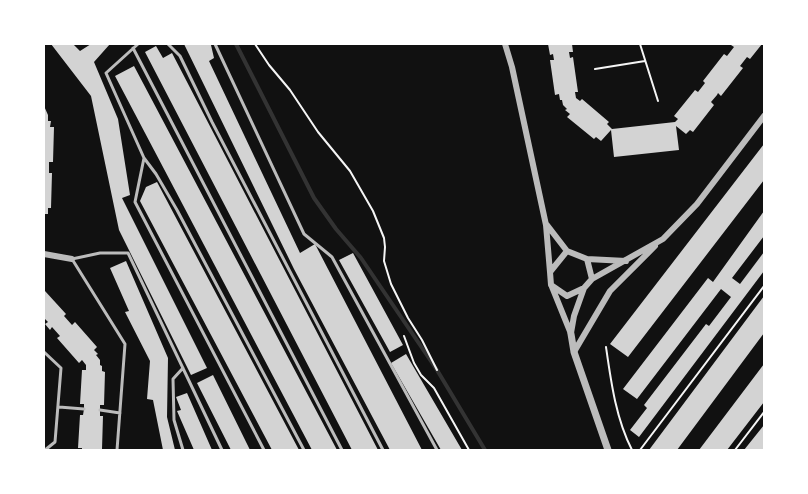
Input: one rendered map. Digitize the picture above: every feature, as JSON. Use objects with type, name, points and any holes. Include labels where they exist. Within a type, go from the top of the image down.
[{"type":"street","points":[[505,44],[546,225],[551,285],[571,334],[574,352],[608,450]]},
{"type":"street","points":[[574,352],[610,291],[697,204],[765,116]]},
{"type":"street","points":[[546,225],[567,251],[587,259],[626,261]]},
{"type":"street","points":[[571,334],[574,316],[584,288],[592,279],[663,239]]},
{"type":"street","points":[[550,272],[567,251]]},
{"type":"street","points":[[44,254],[72,259]]},
{"type":"street","points":[[587,259],[592,279]]},
{"type":"street","points":[[551,285],[567,296],[584,288]]},
{"type":"lane","points":[[138,44],[106,73],[144,159],[156,174],[177,210],[304,450]]},
{"type":"lane","points":[[168,44],[180,56],[383,450]]},
{"type":"lane","points":[[215,44],[304,234],[332,257],[437,450]]},
{"type":"lane","points":[[133,48],[342,450]]},
{"type":"lane","points":[[144,159],[135,202],[264,450]]},
{"type":"lane","points":[[117,450],[126,344],[72,259],[100,253],[128,253],[222,450]]},
{"type":"lane","points":[[44,352],[61,368],[55,442],[45,450]]},
{"type":"lane","points":[[183,368],[173,380],[174,420],[183,450]]},
{"type":"lane","points":[[58,407],[84,409]]},
{"type":"lane","points":[[100,410],[120,413]]},
{"type":"path","points":[[255,44],[318,132],[350,171],[373,211],[384,238],[386,247],[384,261],[391,284],[437,370]]},
{"type":"path","points":[[640,44],[658,101]]},
{"type":"path","points":[[595,69],[645,60]]},
{"type":"path","points":[[640,450],[765,286]]},
{"type":"path","points":[[404,336],[414,363],[421,375],[434,388],[469,450]]},
{"type":"path","points":[[606,347],[610,376],[622,425],[632,450]]},
{"type":"path","points":[[735,450],[765,412]]},
{"type":"building","points":[[51,44],[73,44],[80,51],[91,44],[110,44],[94,62],[118,119],[130,195],[122,198],[207,368],[191,375],[119,230],[91,96]]},
{"type":"building","points":[[184,44],[211,45],[214,58],[209,61],[300,253],[315,244],[422,450],[390,450],[294,269]]},
{"type":"building","points":[[548,44],[572,44],[573,52],[569,52],[570,58],[573,57],[578,92],[575,92],[576,98],[580,101],[582,99],[609,122],[607,124],[612,129],[675,122],[678,119],[674,116],[695,90],[698,92],[705,83],[703,81],[724,54],[727,56],[734,47],[732,44],[762,44],[750,59],[747,57],[740,66],[743,68],[721,96],[718,93],[711,102],[714,105],[693,132],[690,130],[686,134],[676,126],[679,150],[614,157],[611,130],[601,141],[596,137],[594,139],[567,117],[570,114],[565,110],[567,109],[560,100],[559,94],[555,95],[550,60],[554,60],[553,54],[550,55]]},
{"type":"building","points":[[156,46],[163,58],[172,53],[378,450],[352,450],[145,52]]},
{"type":"building","points":[[134,66],[337,450],[312,450],[115,76]]},
{"type":"building","points":[[44,106],[48,121],[51,121],[50,127],[54,127],[53,162],[49,162],[49,173],[52,173],[51,208],[48,208],[48,214],[44,214]]},
{"type":"building","points":[[764,144],[764,180],[628,357],[610,344]]},
{"type":"building","points":[[157,182],[299,450],[272,450],[140,201],[146,187]]},
{"type":"building","points":[[764,211],[764,236],[732,278],[740,284],[764,252],[764,271],[639,437],[630,430],[647,408],[644,405],[706,324],[709,326],[731,297],[721,289],[637,399],[623,389],[708,278],[713,282]]},
{"type":"building","points":[[353,253],[403,345],[390,352],[339,260]]},
{"type":"building","points":[[126,261],[168,358],[167,417],[175,450],[163,450],[153,400],[147,399],[150,361],[125,312],[129,311],[110,268]]},
{"type":"building","points":[[45,291],[66,314],[64,316],[72,325],[75,322],[97,347],[94,350],[98,354],[96,355],[100,360],[102,371],[105,372],[104,405],[100,405],[100,416],[103,416],[102,449],[82,450],[78,448],[80,415],[83,415],[84,409],[84,404],[80,404],[82,370],[86,370],[86,365],[82,360],[79,363],[57,338],[60,336],[52,327],[50,330],[45,324],[48,322],[44,318]]},
{"type":"building","points":[[764,296],[764,333],[677,450],[649,450]]},
{"type":"building","points":[[406,354],[462,450],[441,450],[391,363]]},
{"type":"building","points":[[764,364],[764,402],[727,450],[699,450]]},
{"type":"building","points":[[213,375],[250,450],[231,450],[197,383]]},
{"type":"building","points":[[187,393],[212,450],[194,450],[177,411],[181,410],[176,397]]},
{"type":"building","points":[[764,425],[764,450],[744,450]]},
{"type":"waterway","points":[[236,44],[314,198],[361,258],[437,370],[485,450]]}]
